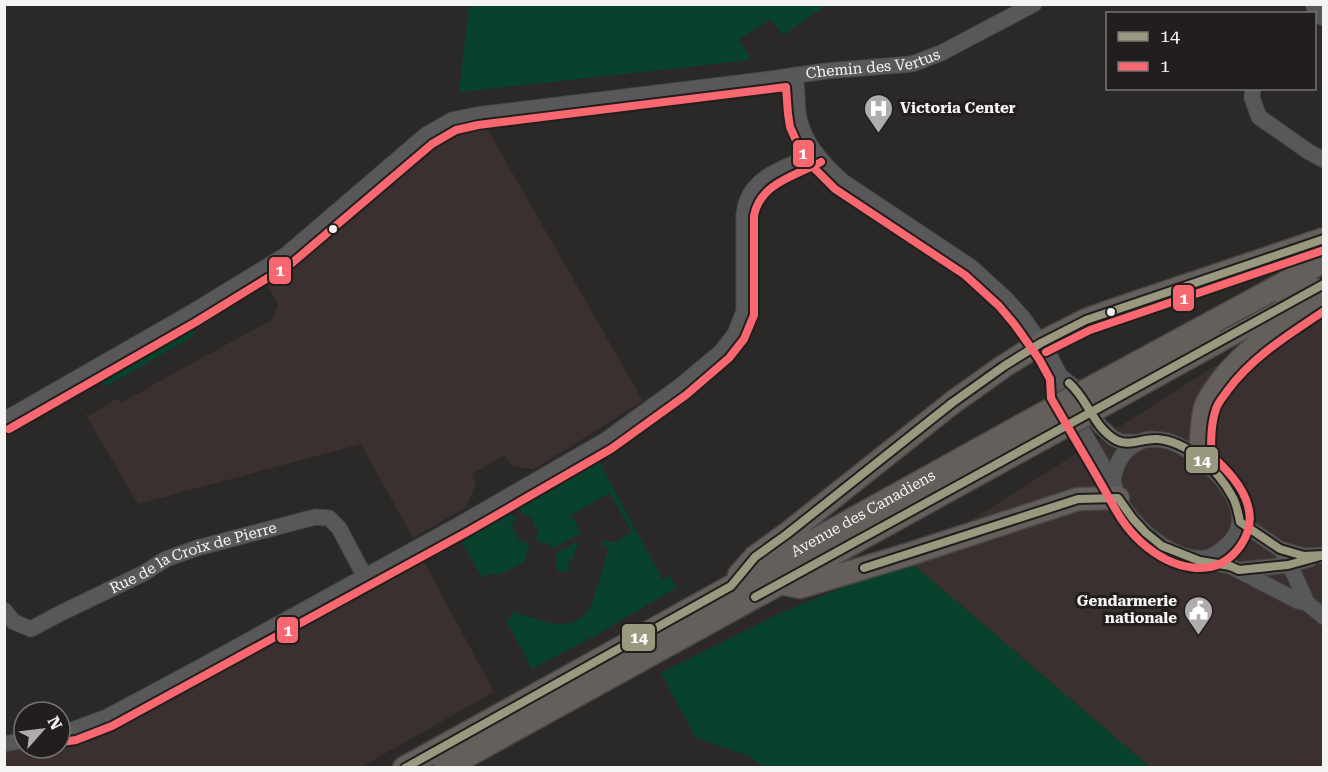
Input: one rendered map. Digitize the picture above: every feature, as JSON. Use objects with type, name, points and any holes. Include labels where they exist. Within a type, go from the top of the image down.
[{"type":"main road","points":[[731,586],[754,556],[787,534],[952,403],[1041,343],[1086,320],[1323,239]]},
{"type":"main road","name":"Avenue des Canadiens","points":[[445,768],[781,583],[1031,432],[1323,261]]},
{"type":"main road","name":"Avenue des Canadiens","points":[[404,768],[731,586],[1031,432],[1217,342],[1323,284]]},
{"type":"main road","points":[[1200,459],[1202,428],[1206,407],[1212,394],[1239,360],[1270,334],[1323,298]]},
{"type":"main road","points":[[781,583],[800,587],[1078,500],[1116,491]]},
{"type":"street","name":"Chemin des Vertus","points":[[4,420],[191,313],[286,255],[426,135],[452,120],[476,115],[795,75],[912,64],[941,53],[1035,4]]},
{"type":"street","points":[[795,75],[799,115],[804,133],[827,167],[842,181],[971,267],[1006,299],[1041,343],[1060,376],[1075,388],[1100,426],[1121,442],[1148,439],[1170,441],[1200,459],[1222,480],[1229,489],[1240,513],[1236,534],[1230,543],[1214,555],[1193,558]]},
{"type":"street","points":[[1253,90],[1252,98],[1260,117],[1323,160]]},
{"type":"street","points":[[72,730],[107,717],[464,522],[606,440],[679,387],[721,352],[735,334],[744,311],[744,215],[747,200],[755,187],[766,177],[816,153]]},
{"type":"street","points":[[1060,376],[1061,394],[1133,519],[1146,533],[1162,546],[1200,561],[1230,566],[1298,601],[1307,603]]},
{"type":"street","points":[[1116,491],[1113,476],[1119,460],[1123,453],[1136,442]]},
{"type":"street","name":"Rue de la Croix de Pierre","points":[[4,610],[14,622],[31,629],[61,612],[144,573],[166,559],[197,548],[315,517],[329,518],[339,528],[365,577]]},
{"type":"street","points":[[1240,522],[1280,549],[1304,556],[1323,555]]},
{"type":"street","points":[[1280,549],[1307,603],[1323,617]]},
{"type":"street","points":[[1239,570],[1288,566],[1323,555]]},
{"type":"shaded area","points":[[485,125],[643,401],[533,470],[511,465],[504,455],[472,474],[476,483],[466,507],[413,538],[361,444],[138,504],[85,414],[90,415],[118,398],[121,403],[272,320],[278,305],[266,281],[283,271],[434,142],[450,132]]},
{"type":"shaded area","points":[[1323,298],[1323,767],[1150,767],[908,560]]},
{"type":"shaded area","points":[[422,558],[494,692],[361,767],[5,768],[4,750],[12,749],[12,760],[72,760],[72,742],[79,741],[224,667]]},
{"type":"green space","points":[[469,4],[827,5],[783,35],[771,19],[739,39],[751,60],[459,92]]},
{"type":"green space","points":[[192,329],[194,334],[192,337],[107,386],[100,380]]},
{"type":"green space","points":[[596,457],[663,580],[670,575],[676,588],[598,634],[532,669],[505,618],[510,619],[513,612],[557,625],[578,620],[592,604],[609,547],[601,545],[603,540],[614,543],[632,532],[610,493],[571,515],[581,533],[554,548],[547,543],[539,543],[535,537],[539,534],[529,514],[524,516],[517,505]]},
{"type":"green space","points":[[509,509],[516,521],[511,524],[521,543],[526,541],[530,548],[525,561],[499,575],[491,573],[482,578],[460,538]]},
{"type":"green space","points":[[578,542],[573,559],[570,559],[569,571],[560,573],[555,566],[556,553]]},
{"type":"green space","points":[[908,560],[1150,767],[762,767],[751,757],[695,737],[661,673],[783,612]]},
{"type":"transit line","name":"1","points":[[9,429],[196,322],[292,263],[432,144],[456,130],[478,125],[786,87],[790,127],[799,147],[812,166],[835,189],[965,275],[999,306],[1015,325],[1039,359],[1050,379],[1051,398],[1123,521],[1141,542],[1165,559],[1192,568],[1206,568],[1230,557],[1241,545],[1249,526],[1249,511],[1246,499],[1238,485],[1211,455],[1214,414],[1228,390],[1260,356],[1324,311]]},
{"type":"transit line","name":"1","points":[[72,741],[112,726],[469,531],[611,449],[686,395],[729,358],[744,339],[754,315],[754,216],[763,196],[780,182],[821,162]]},
{"type":"transit line","name":"14","points":[[405,768],[731,586],[755,557],[952,403],[1041,343],[1086,320],[1324,239]]},
{"type":"transit line","name":"1","points":[[1046,352],[1090,330],[1324,250]]},
{"type":"transit line","name":"14","points":[[755,597],[1324,284]]},
{"type":"transit line","name":"14","points":[[1069,383],[1102,428],[1116,440],[1126,443],[1157,439],[1168,441],[1190,451],[1219,476],[1235,502],[1240,522],[1280,549],[1304,556],[1323,555]]},
{"type":"transit line","name":"14","points":[[864,568],[1078,499],[1118,498],[1133,519],[1162,546],[1200,561],[1230,566],[1239,570],[1288,565],[1324,555]]},
{"type":"place","name":"Victoria Center","points":[[879,134]]},
{"type":"place","name":"Gendarmerie nationale","points":[[1198,636]]}]
